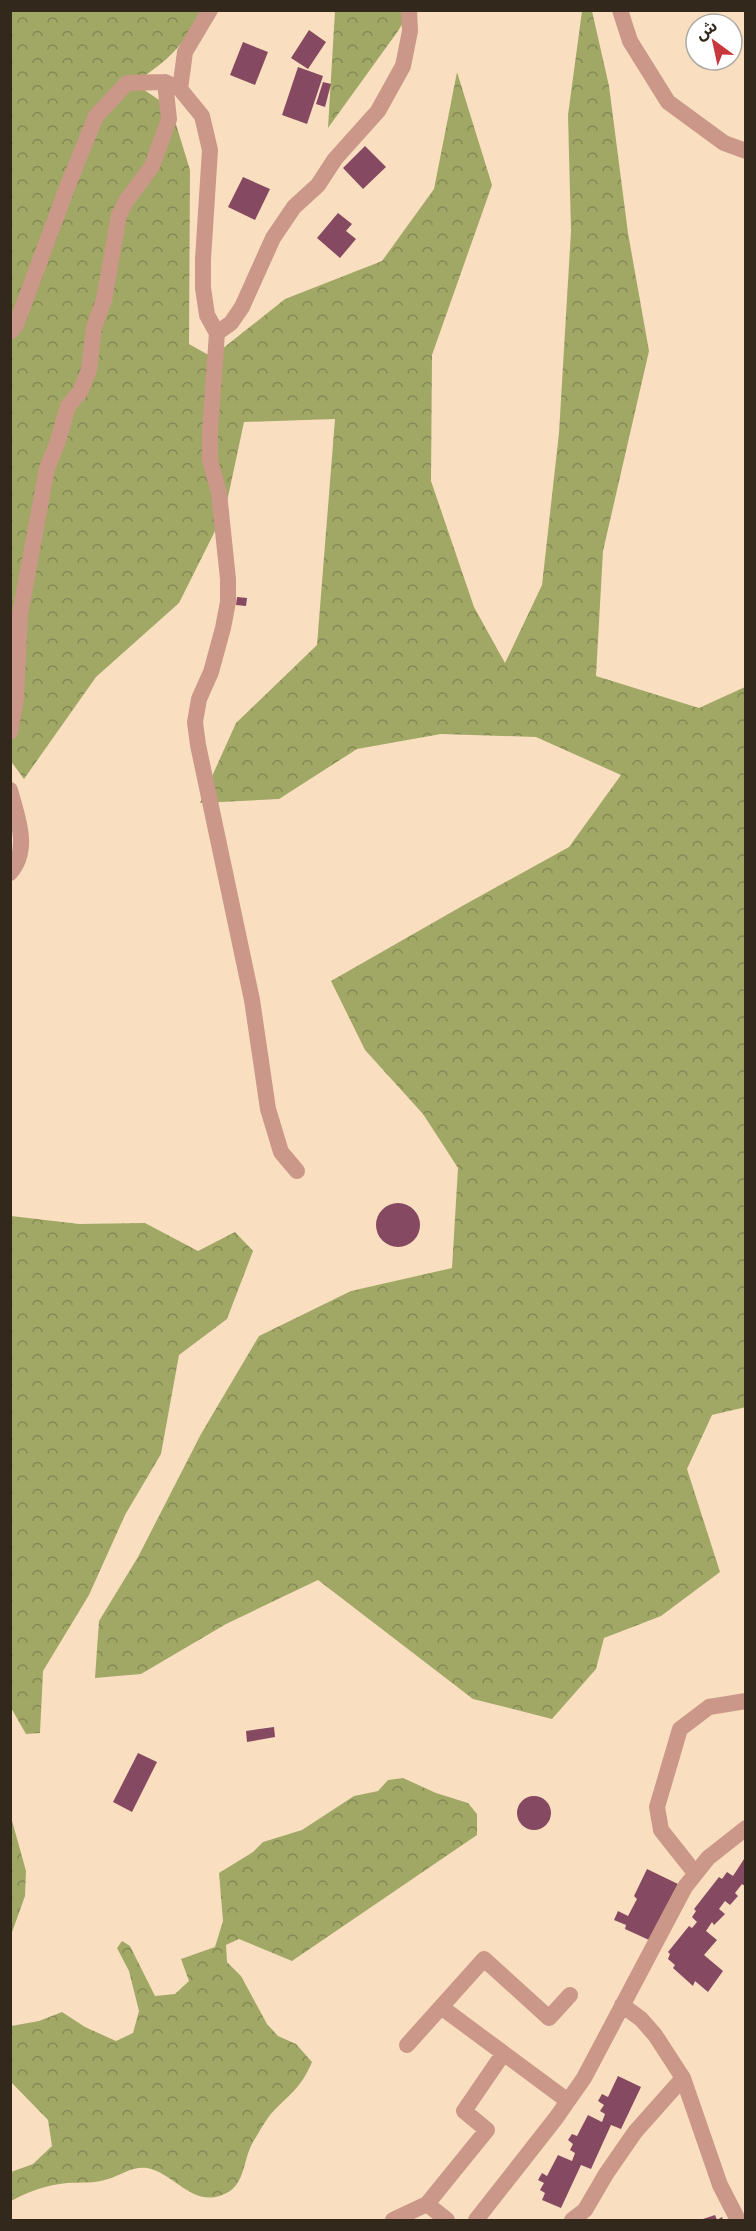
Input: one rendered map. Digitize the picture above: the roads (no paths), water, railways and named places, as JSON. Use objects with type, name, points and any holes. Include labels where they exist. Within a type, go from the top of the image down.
[{"type":"street","points":[[10,732],[16,698],[20,614],[47,468],[68,406],[80,392],[89,370],[94,327],[106,291],[119,215],[152,166],[169,119],[173,86],[185,52],[210,10]]},
{"type":"street","points":[[217,333],[231,323],[242,307],[273,238],[294,207],[318,185],[335,159],[378,111],[403,66],[410,31],[409,10]]},
{"type":"street","points":[[620,10],[630,41],[668,102],[724,143],[746,151]]},
{"type":"street","points":[[10,332],[16,325],[96,116],[127,83],[173,86],[202,116],[210,150],[203,259],[203,288],[207,315],[217,333],[210,460],[219,493],[228,579],[228,602],[211,672],[199,699],[195,722],[196,733],[252,1000],[268,1109],[281,1152],[297,1171]]},
{"type":"street","points":[[10,790],[23,849],[17,866],[10,873]]},
{"type":"street","points":[[695,1873],[661,1830],[657,1807],[680,1729],[709,1707],[746,1701]]},
{"type":"street","points":[[476,2220],[584,2078],[656,1939],[695,1873],[708,1858],[746,1828]]},
{"type":"street","points":[[406,2045],[484,1959],[549,2018],[570,1995]]},
{"type":"street","points":[[622,2005],[641,2019],[655,2035],[683,2078],[720,2185],[738,2220]]},
{"type":"street","points":[[441,2007],[568,2101]]},
{"type":"street","points":[[393,2220],[427,2204],[487,2130],[464,2111],[503,2054]]},
{"type":"street","points":[[572,2220],[585,2210],[635,2132],[683,2078]]},
{"type":"street","points":[[427,2204],[447,2220]]}]
